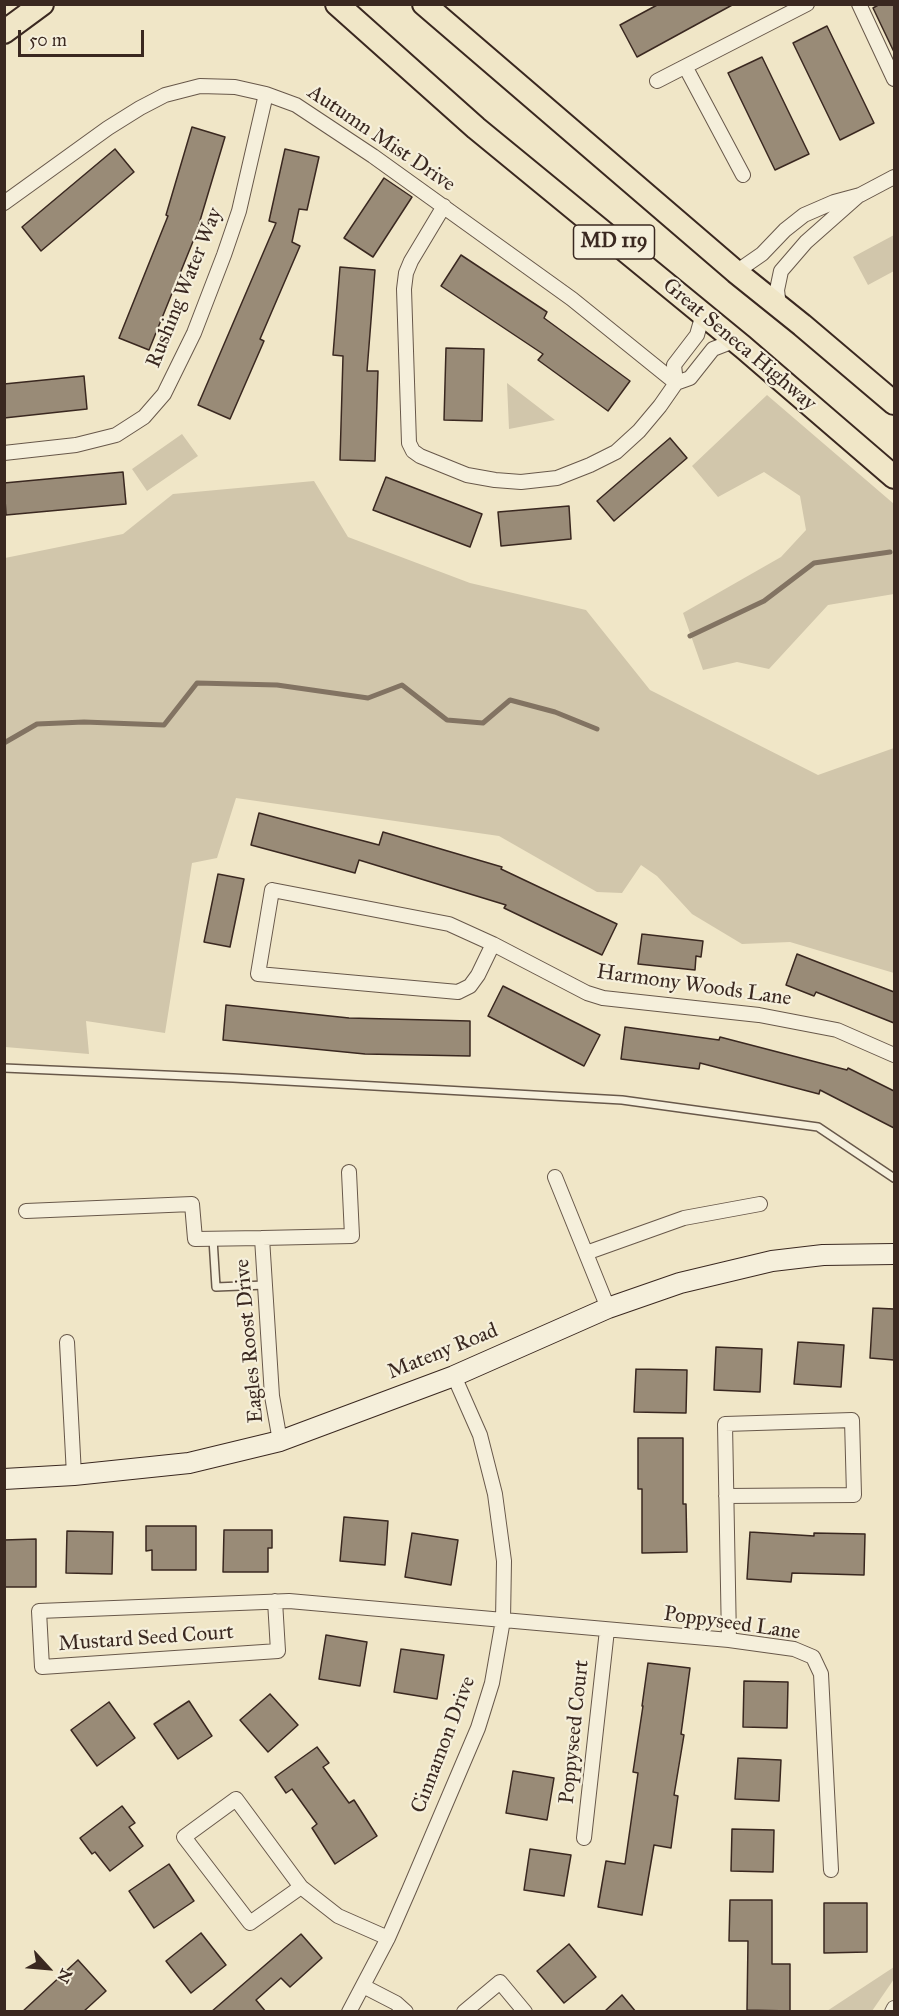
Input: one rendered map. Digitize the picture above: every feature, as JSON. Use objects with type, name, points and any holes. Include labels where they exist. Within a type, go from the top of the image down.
[{"type":"main road","points":[[4,32],[42,4]]},
{"type":"main road","name":"Great Seneca Highway","points":[[337,4],[476,128],[743,347],[894,477]]},
{"type":"main road","name":"MD 119","points":[[423,4],[736,272],[894,403]]},
{"type":"street","points":[[657,81],[807,4]]},
{"type":"street","points":[[859,4],[893,74]]},
{"type":"street","points":[[686,68],[743,175]]},
{"type":"street","name":"Autumn Mist Drive","points":[[4,203],[108,128],[165,95],[200,86],[235,87],[266,94],[296,105],[444,206],[572,299],[676,383]]},
{"type":"street","name":"Rushing Water Way","points":[[4,453],[76,445],[116,435],[144,417],[164,394],[194,333],[239,211],[266,94]]},
{"type":"street","points":[[736,272],[762,254],[785,230],[804,215],[834,202],[860,195],[894,177]]},
{"type":"street","points":[[778,306],[777,290],[781,271],[806,242],[860,195]]},
{"type":"street","points":[[444,206],[411,261],[406,273],[404,289],[409,443],[413,451],[420,456],[467,475],[521,482],[557,478],[616,452],[639,431],[676,383],[690,378],[713,349],[731,342],[743,347]]},
{"type":"street","points":[[676,383],[674,365],[697,335],[701,313]]},
{"type":"street","name":"Harmony Woods Lane","points":[[493,944],[470,986],[458,992],[258,974],[272,890],[449,924],[493,944],[587,993],[603,998],[770,1017],[837,1030],[894,1055]]},
{"type":"street","name":"Eagles Roost Drive","points":[[26,1211],[192,1204],[195,1239],[352,1236],[349,1172]]},
{"type":"street","points":[[555,1177],[608,1308]]},
{"type":"street","points":[[586,1253],[684,1218],[760,1204]]},
{"type":"street","name":"Eagles Roost Drive","points":[[262,1238],[272,1396],[280,1441]]},
{"type":"street","name":"Mateny Road","points":[[4,1479],[74,1475],[189,1463],[280,1441],[454,1376],[608,1308],[680,1283],[772,1261],[824,1255],[894,1254]]},
{"type":"street","points":[[67,1342],[74,1475]]},
{"type":"street","name":"Cinnamon Drive","points":[[349,2012],[388,1938],[478,1728],[492,1683],[503,1620],[504,1562],[495,1494],[480,1435],[454,1376]]},
{"type":"street","points":[[726,1496],[854,1495],[852,1420],[725,1424],[726,1496],[729,1640]]},
{"type":"street","name":"Mustard Seed Court","points":[[274,1601],[278,1651],[42,1667],[39,1611],[274,1601],[289,1601],[503,1620]]},
{"type":"street","name":"Poppyseed Lane","points":[[503,1620],[729,1640],[794,1649],[813,1657],[821,1674],[831,1870]]},
{"type":"street","name":"Poppyseed Court","points":[[584,1838],[607,1630]]},
{"type":"street","points":[[301,1887],[250,1923],[184,1837],[236,1799],[301,1887],[338,1916],[388,1938]]},
{"type":"street","points":[[464,2012],[501,1982],[525,2012]]},
{"type":"street","points":[[363,1986],[396,2003],[406,2012]]},
{"type":"lane","points":[[4,1068],[245,1078],[622,1100],[818,1127],[894,1178]]},
{"type":"lane","points":[[213,1239],[216,1287],[265,1285]]},
{"type":"shaded area","points":[[894,235],[894,271],[868,285],[853,257]]},
{"type":"shaded area","points":[[507,383],[555,420],[509,429]]},
{"type":"shaded area","points":[[767,395],[894,504],[894,594],[828,605],[769,669],[737,662],[703,670],[683,613],[781,557],[806,530],[800,496],[764,472],[718,497],[692,466]]},
{"type":"shaded area","points":[[182,434],[198,456],[147,491],[132,469]]},
{"type":"shaded area","points":[[314,481],[348,537],[470,583],[586,610],[650,690],[818,775],[894,748],[894,973],[790,942],[742,944],[692,914],[657,876],[641,865],[622,893],[597,892],[499,836],[236,798],[217,858],[192,863],[165,1033],[86,1021],[89,1054],[5,1047],[5,558],[123,534],[173,494]]},
{"type":"shaded area","points":[[894,1967],[894,1979],[872,2011],[827,2011]]},
{"type":"building","points":[[659,4],[734,4],[637,57],[620,25]]},
{"type":"building","points":[[880,4],[894,4],[894,52],[873,8]]},
{"type":"building","points":[[827,26],[874,123],[840,140],[793,43]]},
{"type":"building","points":[[762,57],[809,154],[775,170],[728,73]]},
{"type":"building","points":[[192,127],[225,137],[196,234],[149,350],[119,338],[168,216],[166,215]]},
{"type":"building","points":[[115,149],[134,172],[41,251],[22,227]]},
{"type":"building","points":[[285,149],[319,157],[307,210],[299,209],[292,242],[300,246],[260,339],[264,341],[230,419],[198,405],[276,223],[269,221]]},
{"type":"building","points":[[384,178],[412,197],[373,257],[344,238]]},
{"type":"building","points":[[461,255],[547,312],[544,318],[630,381],[608,411],[538,360],[543,354],[441,286]]},
{"type":"building","points":[[340,267],[375,270],[367,371],[378,371],[375,461],[340,460],[343,356],[333,355]]},
{"type":"building","points":[[446,348],[484,349],[482,421],[444,420]]},
{"type":"building","points":[[84,376],[87,409],[4,418],[4,384]]},
{"type":"building","points":[[670,438],[687,458],[614,521],[597,501]]},
{"type":"building","points":[[123,472],[126,504],[6,515],[4,483]]},
{"type":"building","points":[[386,477],[482,514],[470,547],[373,510]]},
{"type":"building","points":[[569,506],[571,539],[501,546],[498,512]]},
{"type":"building","points":[[259,813],[379,845],[383,832],[502,867],[501,869],[617,924],[602,955],[504,908],[506,905],[359,860],[355,873],[251,845]]},
{"type":"building","points":[[218,874],[244,879],[230,947],[204,942]]},
{"type":"building","points":[[642,934],[703,941],[701,957],[696,956],[695,970],[638,964]]},
{"type":"building","points":[[797,954],[894,992],[894,1023],[816,992],[814,996],[786,985]]},
{"type":"building","points":[[503,986],[600,1035],[584,1066],[488,1016]]},
{"type":"building","points":[[226,1005],[349,1018],[470,1021],[470,1056],[365,1054],[223,1040]]},
{"type":"building","points":[[625,1027],[719,1040],[720,1037],[847,1070],[848,1068],[894,1091],[894,1128],[820,1090],[819,1094],[700,1063],[699,1069],[621,1059]]},
{"type":"building","points":[[873,1308],[894,1309],[894,1360],[870,1358]]},
{"type":"building","points":[[798,1342],[844,1345],[841,1387],[794,1384]]},
{"type":"building","points":[[716,1347],[762,1349],[760,1392],[714,1390]]},
{"type":"building","points":[[636,1369],[687,1370],[686,1413],[634,1412]]},
{"type":"building","points":[[638,1438],[683,1438],[683,1504],[686,1504],[687,1552],[642,1553],[642,1489],[638,1489]]},
{"type":"building","points":[[344,1517],[388,1521],[385,1565],[340,1561]]},
{"type":"building","points":[[146,1526],[196,1526],[196,1570],[152,1570],[152,1550],[146,1551]]},
{"type":"building","points":[[224,1530],[272,1530],[272,1548],[268,1548],[268,1572],[223,1572]]},
{"type":"building","points":[[67,1531],[113,1532],[112,1574],[66,1573]]},
{"type":"building","points":[[750,1532],[814,1536],[814,1533],[865,1534],[864,1575],[792,1573],[791,1582],[747,1579]]},
{"type":"building","points":[[412,1533],[458,1540],[451,1585],[405,1577]]},
{"type":"building","points":[[36,1539],[36,1587],[4,1587],[4,1540]]},
{"type":"building","points":[[326,1635],[367,1642],[360,1686],[319,1679]]},
{"type":"building","points":[[401,1649],[444,1655],[437,1699],[394,1692]]},
{"type":"building","points":[[648,1663],[690,1668],[681,1734],[684,1735],[674,1795],[678,1796],[671,1848],[654,1845],[642,1915],[598,1907],[606,1861],[625,1864],[638,1773],[633,1772]]},
{"type":"building","points":[[744,1681],[788,1682],[787,1728],[743,1727]]},
{"type":"building","points":[[270,1694],[298,1725],[268,1752],[240,1720]]},
{"type":"building","points":[[189,1701],[212,1736],[178,1759],[154,1724]]},
{"type":"building","points":[[109,1702],[135,1738],[97,1766],[71,1730]]},
{"type":"building","points":[[317,1747],[329,1763],[323,1767],[349,1803],[354,1800],[377,1836],[335,1864],[312,1828],[317,1824],[292,1789],[286,1793],[275,1777]]},
{"type":"building","points":[[738,1758],[781,1760],[779,1801],[735,1799]]},
{"type":"building","points":[[513,1771],[554,1778],[547,1820],[506,1813]]},
{"type":"building","points":[[122,1806],[135,1823],[129,1827],[143,1846],[110,1871],[95,1852],[92,1854],[80,1838]]},
{"type":"building","points":[[732,1829],[774,1830],[773,1872],[731,1871]]},
{"type":"building","points":[[530,1849],[571,1855],[564,1896],[524,1890]]},
{"type":"building","points":[[169,1864],[194,1901],[154,1928],[129,1891]]},
{"type":"building","points":[[730,1900],[772,1900],[772,1964],[790,1964],[790,2011],[747,2010],[748,1941],[729,1941]]},
{"type":"building","points":[[824,1903],[867,1903],[867,1952],[824,1953]]},
{"type":"building","points":[[201,1933],[226,1965],[191,1993],[166,1961]]},
{"type":"building","points":[[301,1934],[322,1958],[290,1987],[281,1978],[256,2000],[266,2012],[211,2012]]},
{"type":"building","points":[[569,1944],[596,1977],[564,2003],[537,1971]]},
{"type":"building","points":[[78,1960],[106,1991],[83,2012],[22,2012]]},
{"type":"building","points":[[622,1995],[636,2012],[604,2012]]},
{"type":"waterway","points":[[690,636],[764,601],[814,563],[890,552]]},
{"type":"waterway","points":[[4,743],[37,724],[84,722],[164,725],[197,683],[277,685],[368,698],[402,685],[447,720],[483,723],[510,700],[555,712],[597,729]]}]
